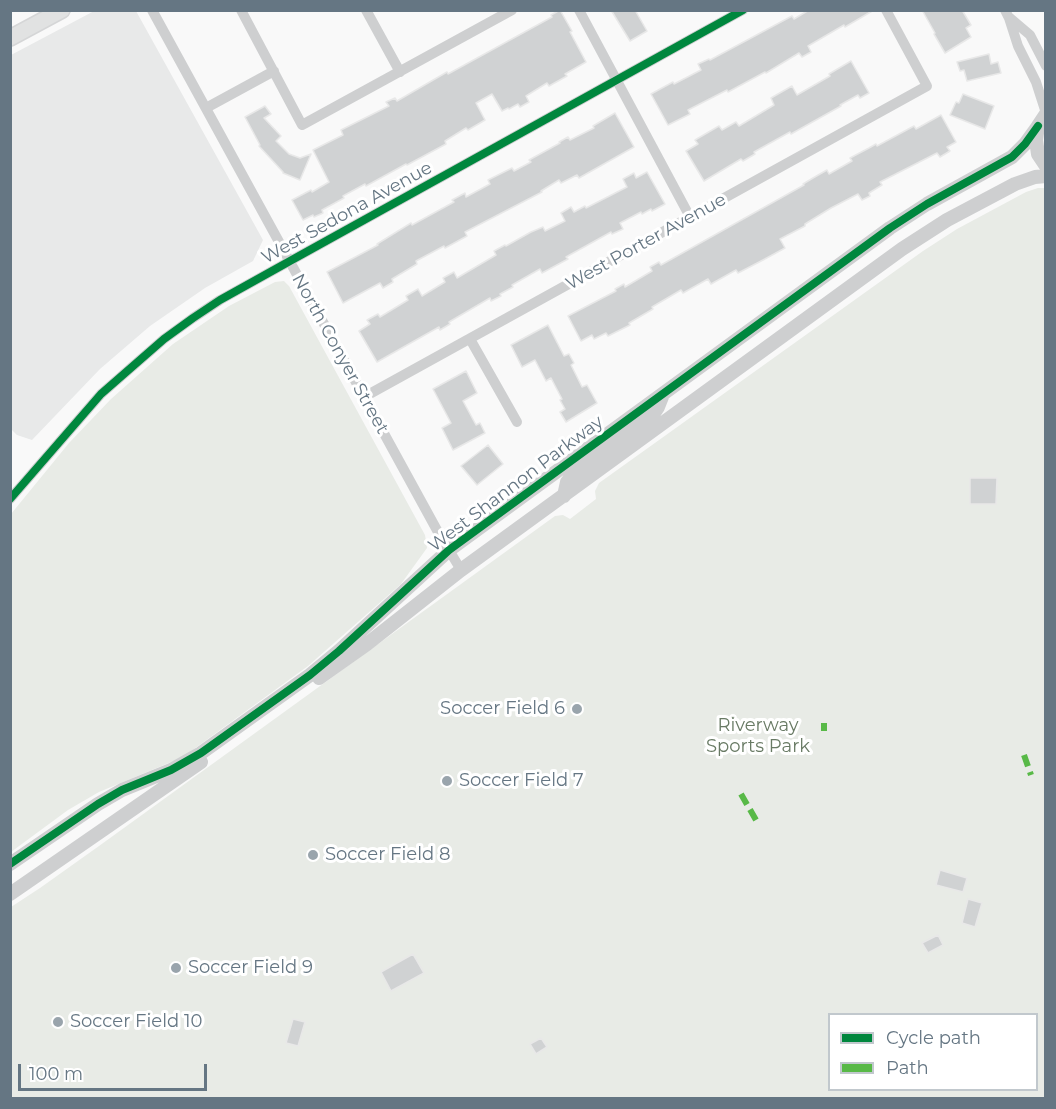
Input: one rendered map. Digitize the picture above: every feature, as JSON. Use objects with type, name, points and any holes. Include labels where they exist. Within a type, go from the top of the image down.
[{"type":"main road","points":[[10,38],[62,10]]},
{"type":"street","name":"North Conyer Street","points":[[152,10],[364,398],[461,570]]},
{"type":"street","points":[[241,10],[302,125],[400,72],[494,15],[512,10]]},
{"type":"street","points":[[366,10],[400,72]]},
{"type":"street","points":[[579,10],[690,217]]},
{"type":"street","name":"West Sedona Avenue","points":[[10,499],[101,394],[164,339],[220,300],[742,10]]},
{"type":"street","name":"West Porter Avenue","points":[[364,398],[927,86],[886,10]]},
{"type":"street","points":[[1007,14],[1030,35],[1046,66]]},
{"type":"street","points":[[1007,14],[1018,46],[1036,82],[1043,118],[1036,140],[1038,154],[1046,166]]},
{"type":"street","points":[[206,108],[274,71]]},
{"type":"street","name":"West Shannon Parkway","points":[[10,864],[122,790],[171,770],[201,753],[318,669],[449,550],[890,228],[927,204],[1012,157],[1025,144],[1043,118]]},
{"type":"street","name":"West Shannon Parkway","points":[[10,894],[348,658],[461,570],[924,235],[947,220],[1015,184],[1046,176]]},
{"type":"street","points":[[470,339],[517,422]]},
{"type":"street","points":[[564,496],[567,482],[578,468],[654,413],[663,395]]},
{"type":"shaded area","points":[[96,10],[136,11],[263,240],[253,261],[205,288],[150,326],[100,369],[32,440],[17,435],[11,429],[11,55]]},
{"type":"green space","name":"Riverway Sports Park","points":[[1045,188],[1045,1098],[11,1098],[11,907],[99,846],[555,516],[563,515],[570,519],[596,499],[595,491],[599,483],[957,229],[1026,192]]},
{"type":"green space","points":[[284,281],[289,286],[425,535],[427,548],[401,584],[308,666],[183,757],[99,792],[68,810],[11,852],[11,514],[69,443],[111,399],[173,344],[229,306],[275,282]]},
{"type":"building","points":[[560,10],[586,62],[565,74],[567,76],[549,86],[547,83],[526,96],[529,102],[520,107],[518,104],[502,111],[492,94],[476,103],[485,120],[468,130],[466,128],[445,141],[446,144],[407,165],[343,196],[344,198],[322,210],[323,213],[303,220],[292,200],[329,182],[313,150],[343,135],[341,130],[389,106],[386,102],[395,98],[397,101],[552,17],[551,15]]},
{"type":"building","points":[[611,10],[635,10],[647,31],[630,41]]},
{"type":"building","points":[[809,10],[874,10],[808,46],[811,52],[802,57],[799,53],[766,73],[688,110],[690,114],[668,125],[651,94],[701,70],[698,64],[710,60],[792,16],[794,19]]},
{"type":"building","points":[[922,10],[962,10],[971,25],[966,28],[971,37],[945,53]]},
{"type":"building","points":[[989,54],[991,64],[998,62],[1001,73],[967,81],[964,70],[960,71],[957,62]]},
{"type":"building","points":[[851,61],[869,93],[860,98],[858,95],[704,181],[686,151],[698,144],[695,140],[719,126],[722,130],[736,122],[739,126],[774,105],[771,98],[792,86],[797,95]]},
{"type":"building","points":[[963,94],[994,106],[985,129],[950,115]]},
{"type":"building","points":[[265,106],[271,114],[264,118],[281,136],[276,141],[289,154],[300,158],[311,154],[300,180],[283,173],[259,146],[245,117]]},
{"type":"building","points":[[615,113],[634,147],[579,178],[577,175],[561,183],[559,180],[542,192],[465,232],[467,236],[416,261],[417,264],[392,279],[393,282],[383,288],[380,283],[343,303],[327,272],[378,245],[411,223],[412,225],[454,202],[452,200],[465,193],[466,197],[490,184],[488,180],[512,168],[514,171],[531,162],[529,160],[568,137],[570,140],[594,128],[593,126]]},
{"type":"building","points":[[941,115],[956,142],[947,147],[950,151],[940,157],[937,153],[880,182],[882,185],[862,200],[858,194],[831,208],[805,226],[780,239],[785,248],[738,273],[736,270],[711,284],[708,279],[683,293],[681,290],[652,307],[653,309],[629,323],[630,325],[608,336],[606,333],[594,339],[592,335],[581,341],[568,316],[616,291],[615,289],[624,284],[625,287],[652,271],[650,267],[659,262],[661,265],[827,170],[829,174],[852,161],[850,158],[876,144],[877,146],[914,126],[916,129]]},
{"type":"building","points":[[647,172],[665,204],[652,211],[651,209],[642,214],[641,212],[620,223],[623,229],[612,234],[611,232],[542,273],[540,269],[512,285],[513,287],[500,294],[501,296],[491,301],[490,298],[449,322],[450,324],[440,330],[439,327],[377,362],[359,331],[370,324],[367,320],[378,314],[380,317],[408,300],[406,296],[418,289],[422,296],[445,282],[443,278],[454,272],[457,278],[496,255],[494,251],[531,232],[543,227],[545,231],[565,221],[561,213],[571,207],[574,212],[585,206],[586,208],[627,187],[623,179],[634,173],[636,178]]},
{"type":"building","points":[[548,325],[564,356],[569,354],[574,363],[571,365],[582,387],[587,385],[597,403],[566,422],[560,412],[565,409],[560,400],[562,399],[551,378],[546,381],[535,360],[522,367],[511,345]]},
{"type":"building","points":[[466,371],[477,393],[463,401],[476,425],[480,423],[485,433],[453,450],[442,428],[451,423],[433,389]]},
{"type":"building","points":[[488,445],[503,464],[477,485],[461,466]]},
{"type":"building","points":[[970,478],[997,478],[996,504],[970,504]]},
{"type":"building","points":[[940,870],[967,878],[963,892],[936,885]]},
{"type":"building","points":[[968,899],[982,903],[975,927],[962,923]]},
{"type":"building","points":[[938,935],[943,945],[928,953],[922,943]]},
{"type":"building","points":[[413,954],[424,973],[391,991],[381,972]]},
{"type":"building","points":[[293,1019],[305,1022],[298,1046],[286,1043]]},
{"type":"building","points":[[541,1038],[547,1047],[536,1054],[530,1044]]},
{"type":"marked path","points":[[824,723],[824,731]]},
{"type":"marked path","points":[[1024,755],[1031,775]]},
{"type":"marked path","points":[[741,794],[756,820]]},
{"type":"cycle path","points":[[10,499],[101,394],[164,339],[193,318],[220,300],[743,10]]},
{"type":"cycle path","points":[[10,864],[122,790],[171,770],[201,753],[310,675],[449,550],[890,228],[927,204],[1012,157],[1038,126]]},
{"type":"place","name":"Soccer Field 6","points":[[577,709]]},
{"type":"place","name":"Soccer Field 7","points":[[447,781]]},
{"type":"place","name":"Soccer Field 8","points":[[313,855]]},
{"type":"place","name":"Soccer Field 9","points":[[176,968]]},
{"type":"place","name":"Soccer Field 10","points":[[58,1022]]}]
